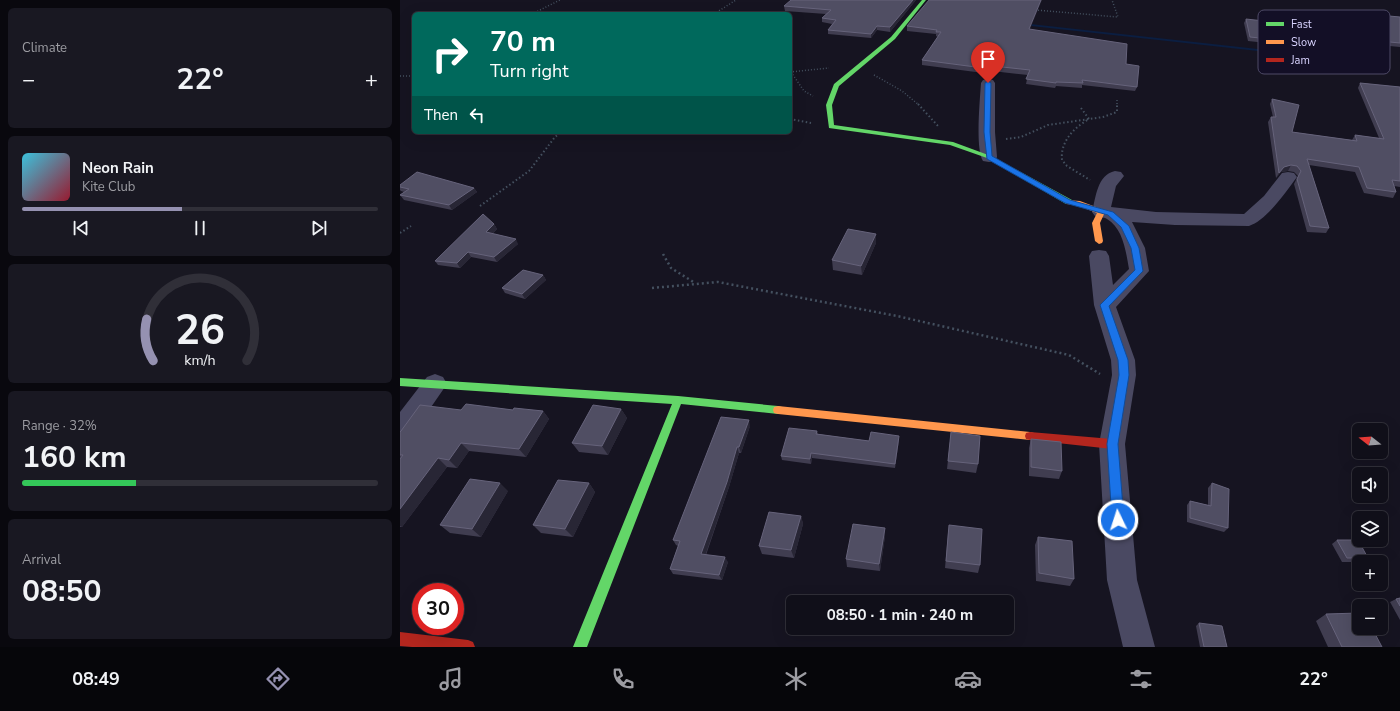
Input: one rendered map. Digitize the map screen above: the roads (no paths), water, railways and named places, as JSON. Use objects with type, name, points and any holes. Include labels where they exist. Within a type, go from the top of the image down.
[{"type":"street","points":[[924,0],[893,38],[836,85],[829,105],[831,127],[951,143],[989,157],[1067,202],[1136,217],[1187,220],[1249,220],[1270,200],[1288,177]]},
{"type":"street","points":[[988,83],[989,157]]},
{"type":"street","points":[[1115,176],[1107,185],[1104,209],[1096,223],[1105,305],[1123,360],[1124,375],[1112,444],[1122,580],[1139,647]]},
{"type":"street","points":[[1104,209],[1125,226],[1135,248],[1139,271],[1105,305]]},
{"type":"street","points":[[400,382],[678,400],[1112,444]]},
{"type":"street","points":[[400,430],[435,384]]},
{"type":"street","points":[[580,647],[678,400]]},
{"type":"street","points":[[400,639],[468,647]]},
{"type":"waterway","points":[[1022,24],[1258,50]]}]
